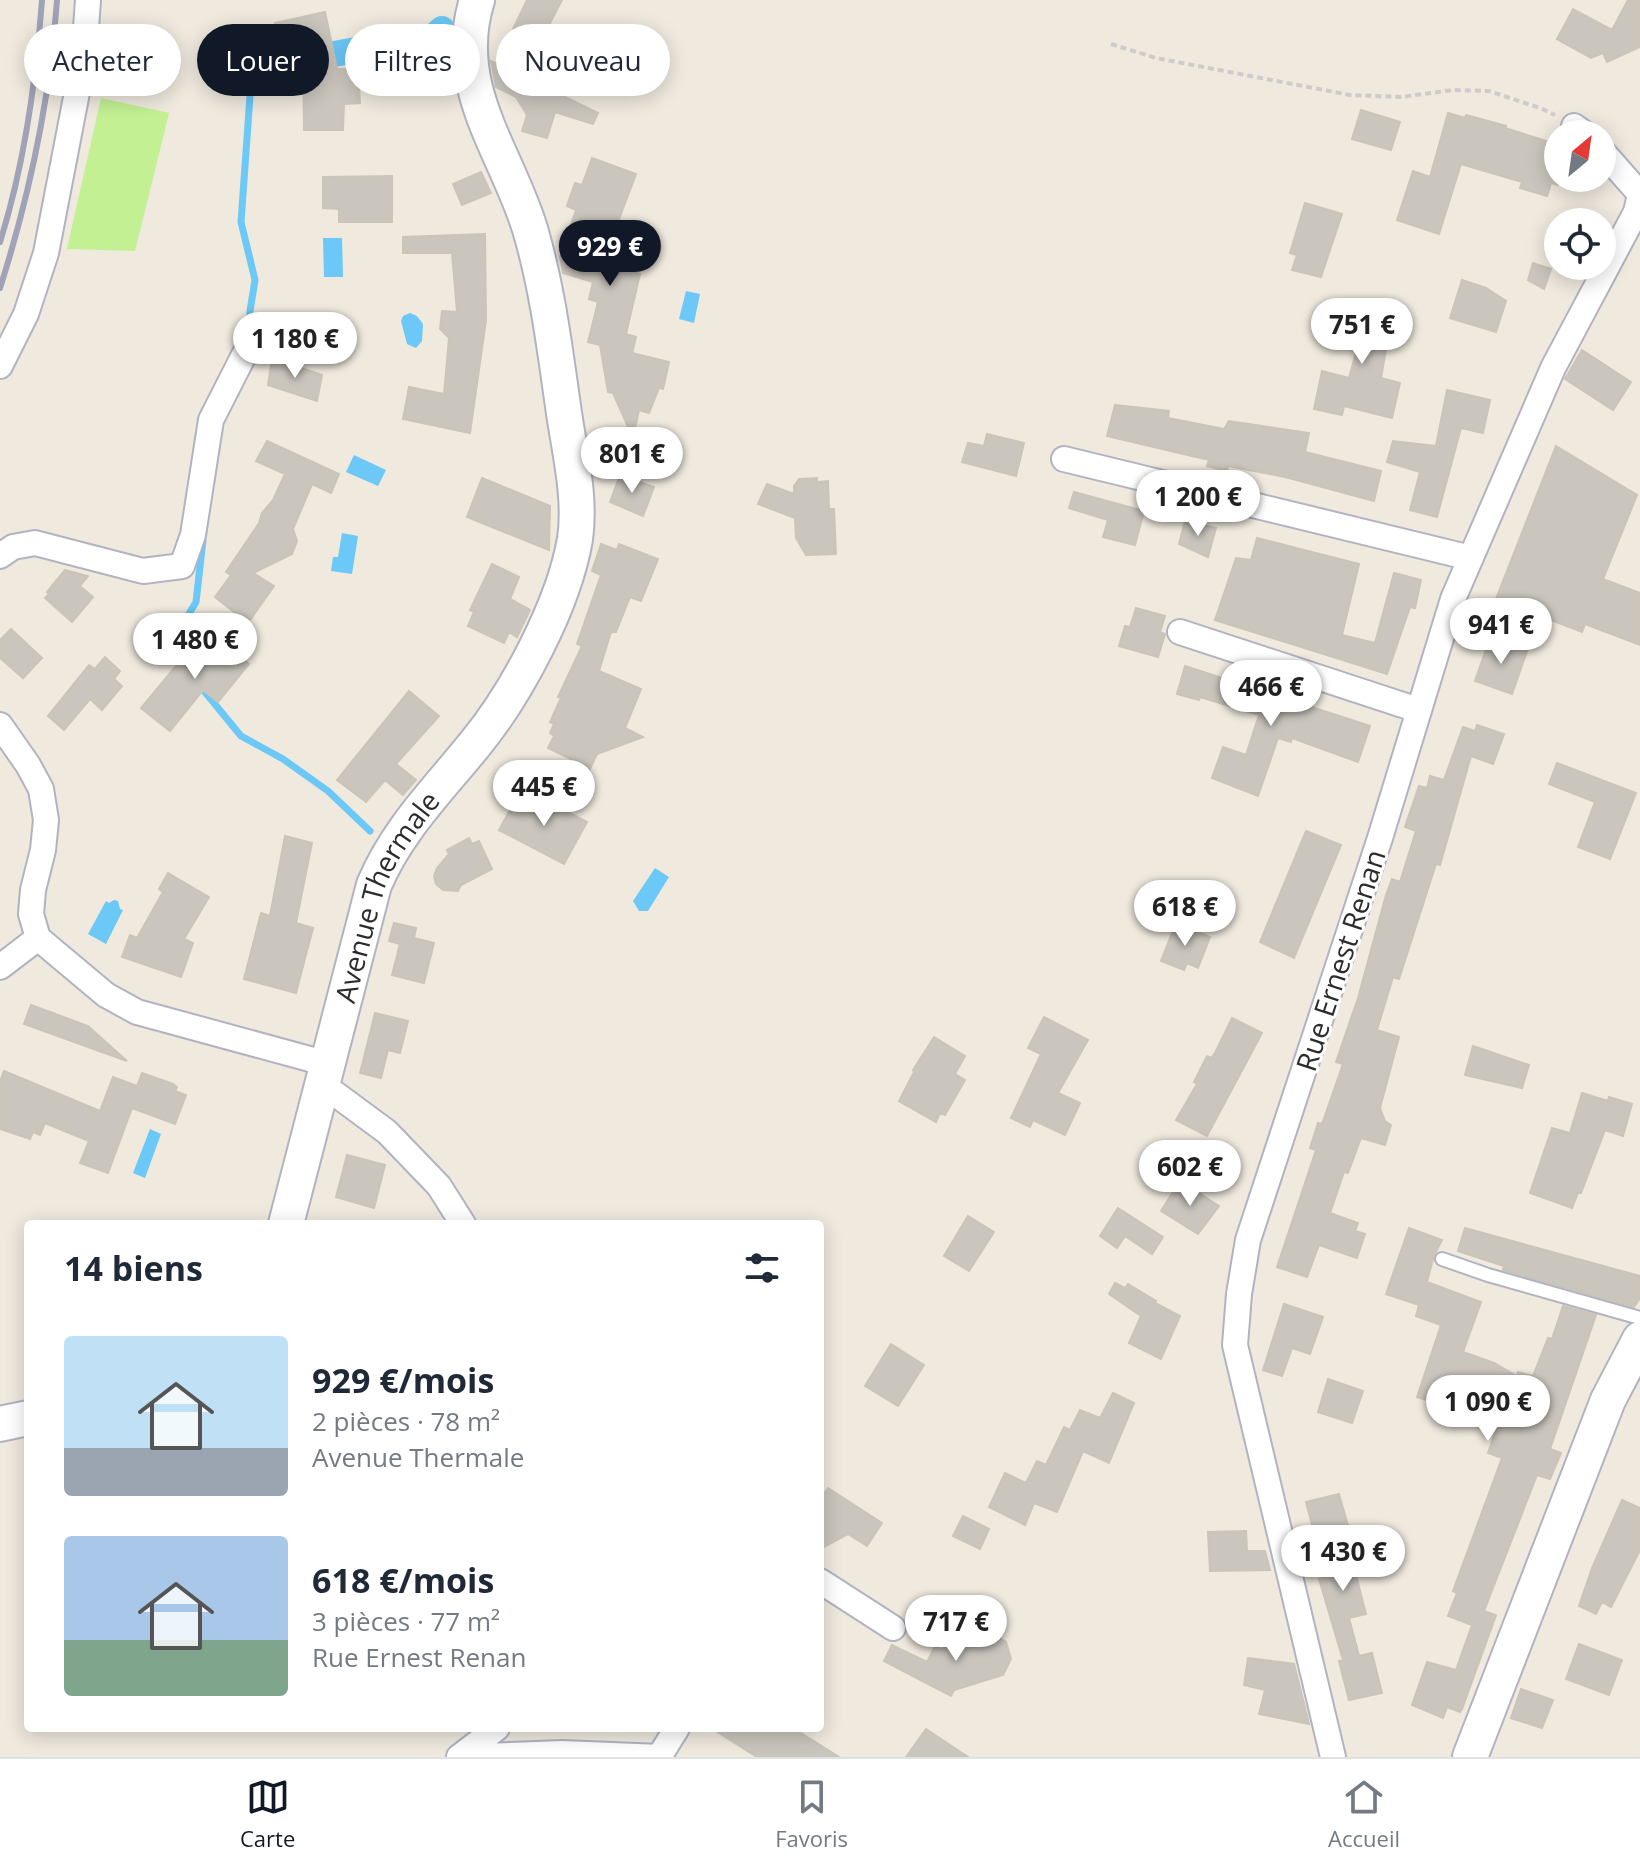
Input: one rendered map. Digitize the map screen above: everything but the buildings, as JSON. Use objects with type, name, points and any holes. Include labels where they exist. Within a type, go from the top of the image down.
[{"type":"main road","name":"Avenue Thermale","points":[[287,1220],[367,907],[383,865],[410,822],[482,736],[516,685],[563,584],[575,536],[574,481],[549,304],[529,226],[476,97],[471,74],[468,49],[477,0]]},
{"type":"main road","points":[[1470,1757],[1603,1411],[1640,1339]]},
{"type":"main road","points":[[0,1424],[24,1419]]},
{"type":"street","points":[[0,366],[26,314],[46,253],[84,56],[88,0]]},
{"type":"street","points":[[1616,167],[1640,194]]},
{"type":"street","name":"Rue Ernest Renan","points":[[1333,1757],[1235,1345],[1248,1240],[1380,838],[1453,599],[1553,368],[1636,212],[1640,194]]},
{"type":"street","points":[[0,556],[13,547],[35,543],[143,571],[182,566],[193,535],[211,420],[244,355]]},
{"type":"street","points":[[1064,459],[1471,558]]},
{"type":"street","points":[[1180,632],[1418,710]]},
{"type":"street","points":[[0,725],[41,789],[46,820],[31,914],[38,938],[106,995],[137,1012],[325,1074],[439,1186],[460,1220]]},
{"type":"street","points":[[0,967],[38,938]]},
{"type":"street","points":[[824,1584],[893,1628]]},
{"type":"street","points":[[459,1757],[492,1732]]},
{"type":"street","points":[[459,1757],[562,1753],[660,1757],[675,1732]]},
{"type":"lane","points":[[1442,1259],[1640,1318]]},
{"type":"path","points":[[1111,44],[1156,58],[1350,95],[1401,97],[1453,90],[1489,91],[1540,108],[1562,120]]},
{"type":"green space","points":[[101,98],[169,113],[135,251],[67,249]]},
{"type":"water","points":[[323,238],[342,238],[343,277],[324,277]]},
{"type":"water","points":[[686,291],[700,294],[694,323],[679,319]]},
{"type":"water","points":[[410,313],[423,324],[422,341],[416,348],[407,344],[401,321],[403,316]]},
{"type":"water","points":[[354,455],[386,470],[378,486],[346,472]]},
{"type":"water","points":[[342,533],[358,536],[352,574],[331,571],[333,557],[338,557]]},
{"type":"water","points":[[655,868],[669,877],[648,911],[639,911],[633,901]]},
{"type":"water","points":[[114,900],[123,910],[106,944],[88,934],[106,901]]},
{"type":"water","points":[[150,1129],[161,1134],[145,1178],[133,1173]]},
{"type":"waterway","points":[[334,54],[345,52]]},
{"type":"waterway","points":[[249,353],[250,311],[255,280],[241,222],[250,96]]},
{"type":"waterway","points":[[185,662],[180,629],[196,602],[203,540]]},
{"type":"waterway","points":[[200,686],[241,736],[283,759],[328,791],[370,831]]},
{"type":"railway","points":[[0,242],[28,122],[42,0]]},
{"type":"railway","points":[[0,288],[21,217],[37,146],[57,0]]}]
